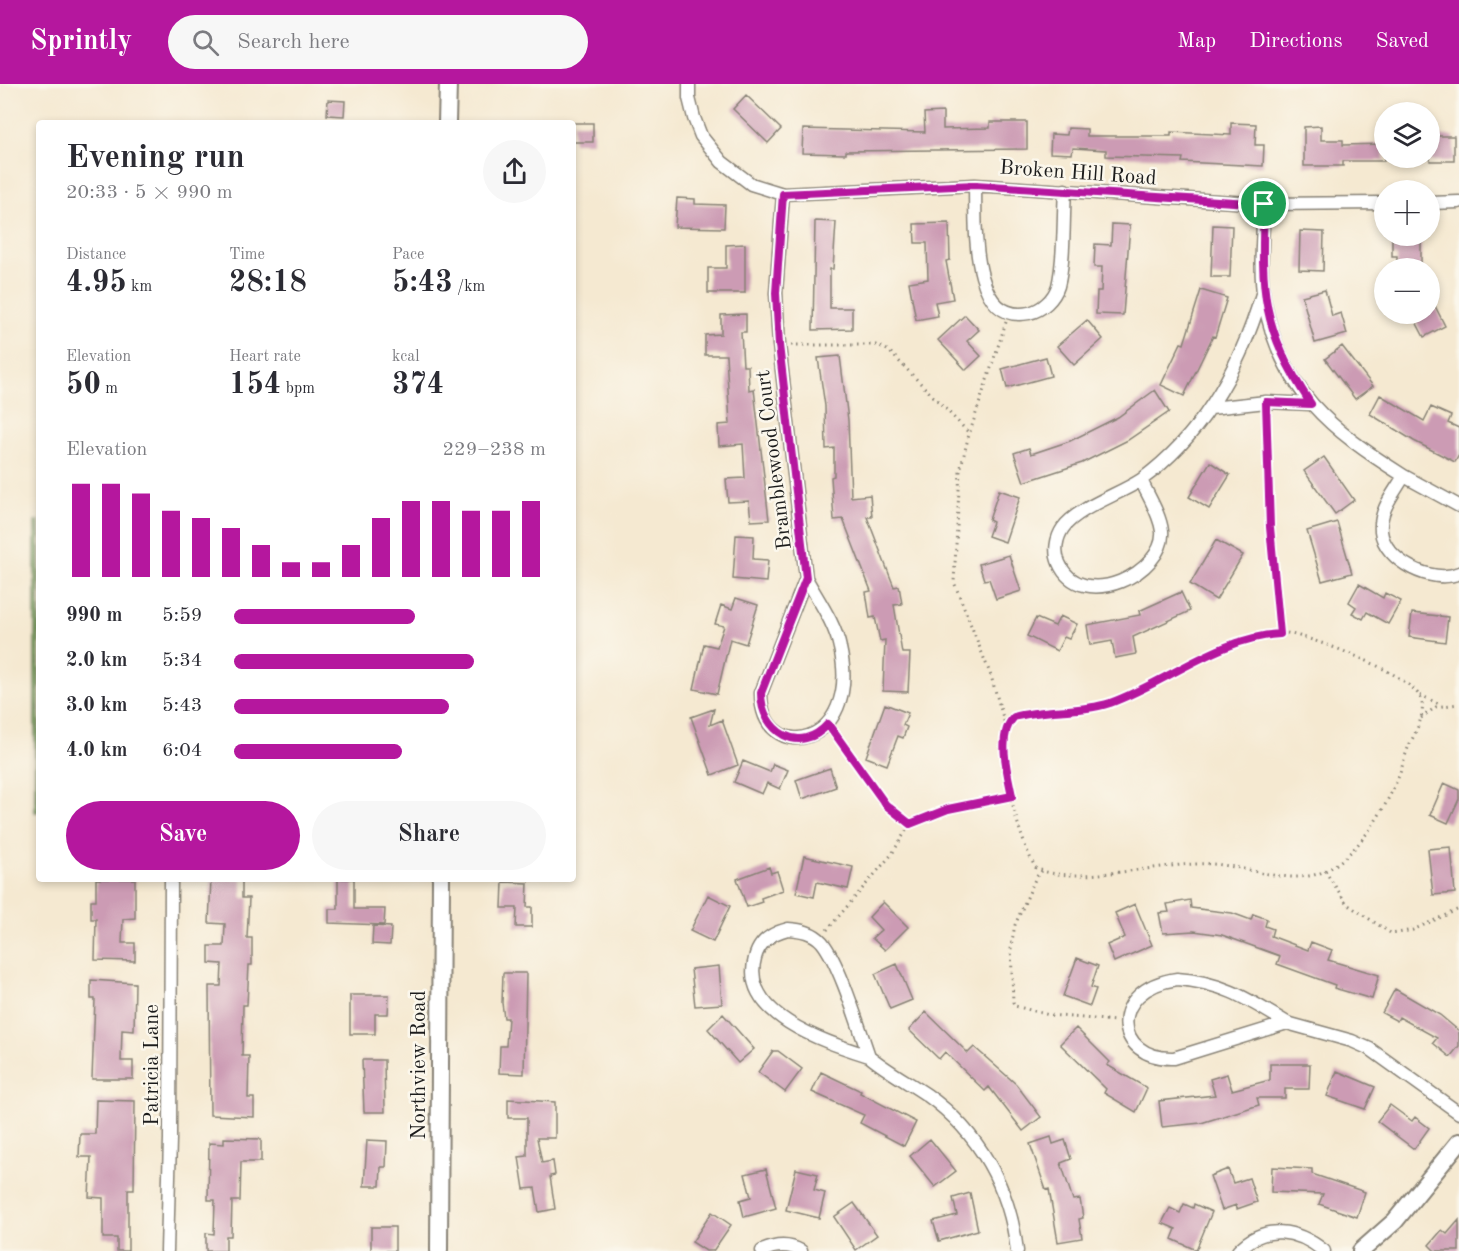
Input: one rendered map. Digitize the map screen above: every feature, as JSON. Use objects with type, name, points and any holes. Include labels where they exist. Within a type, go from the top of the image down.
[{"type":"street","points":[[447,120],[448,84]]},
{"type":"street","name":"Broken Hill Road","points":[[689,84],[688,98],[701,136],[722,162],[751,184],[783,194],[975,185],[1264,204],[1374,203]]},
{"type":"street","points":[[975,185],[985,291],[996,305],[1010,313],[1033,312],[1043,307],[1055,293],[1059,279],[1065,190]]},
{"type":"street","name":"Bramblewood Court","points":[[783,194],[776,284],[779,345],[806,578],[831,623],[841,650],[843,686],[835,715],[828,724],[814,735],[790,737],[772,727],[761,709],[761,693],[806,578]]},
{"type":"street","points":[[1440,202],[1459,202]]},
{"type":"street","points":[[1264,204],[1263,290],[1267,312],[1281,355],[1311,404],[1355,446],[1459,506]]},
{"type":"street","points":[[1141,480],[1162,532],[1157,554],[1147,565],[1107,586],[1089,588],[1074,582],[1068,577],[1057,557],[1058,538],[1063,528],[1082,512],[1141,480],[1172,455],[1211,408],[1238,362],[1263,290]]},
{"type":"street","points":[[1211,408],[1266,402],[1311,404]]},
{"type":"street","points":[[1404,476],[1383,513],[1381,533],[1388,549],[1394,556],[1433,577],[1449,578],[1459,573]]},
{"type":"street","name":"Patricia Lane","points":[[167,1251],[171,882]]},
{"type":"street","name":"Northview Road","points":[[439,1251],[441,882]]},
{"type":"street","points":[[869,1056],[827,951],[819,940],[809,932],[788,929],[770,936],[757,951],[753,963],[757,986],[773,1010],[787,1023],[823,1041],[869,1056],[929,1096],[961,1124],[998,1178],[1014,1228],[1017,1251]]},
{"type":"street","points":[[1287,1023],[1174,1058],[1158,1059],[1135,1044],[1127,1022],[1130,1006],[1139,993],[1156,984],[1177,979],[1201,981],[1228,988],[1287,1023],[1352,1041],[1370,1049],[1459,1113]]},
{"type":"street","points":[[1361,1251],[1395,1221],[1459,1142]]},
{"type":"street","points":[[1238,1251],[1263,1234],[1282,1232],[1303,1236],[1324,1251]]},
{"type":"street","points":[[762,1251],[783,1246],[801,1251]]},
{"type":"path","points":[[1010,313],[969,433],[960,471],[956,502],[954,582],[991,676],[1006,729],[1007,763],[1012,796],[1028,856],[1036,868],[1042,872],[1089,874],[1171,864],[1212,864],[1307,879],[1325,871],[1350,852],[1386,805],[1420,719],[1422,703],[1418,694]]},
{"type":"path","points":[[779,345],[878,345],[889,351],[969,433]]},
{"type":"path","points":[[1266,402],[1270,527],[1280,634]]},
{"type":"path","points":[[1006,729],[1014,717],[1024,714],[1081,710],[1109,703],[1207,655],[1263,635],[1280,634],[1309,638],[1352,654],[1373,664],[1428,701],[1443,706]]},
{"type":"path","points":[[1420,719],[1428,711],[1459,704]]},
{"type":"path","points":[[828,724],[886,805],[910,824]]},
{"type":"path","points":[[819,940],[892,854],[910,824],[948,809],[1012,796]]},
{"type":"path","points":[[1325,871],[1347,904],[1392,934],[1413,930],[1459,909]]},
{"type":"path","points":[[1042,872],[1036,877],[1015,925],[1011,946],[1015,1005],[1049,1015],[1127,1022]]},
{"type":"green space","points":[[36,522],[36,812],[35,812]]},
{"type":"building","points":[[746,95],[781,129],[768,143],[733,109]]},
{"type":"building","points":[[328,100],[345,101],[344,116],[327,115]]},
{"type":"building","points":[[943,112],[943,129],[990,128],[990,122],[1027,122],[1027,149],[802,153],[803,129],[925,132],[924,113]]},
{"type":"building","points":[[576,123],[593,123],[593,142],[576,142]]},
{"type":"building","points":[[1231,123],[1256,124],[1255,145],[1264,145],[1263,166],[1182,162],[1183,158],[1106,156],[1106,150],[1073,148],[1072,154],[1050,153],[1051,134],[1067,135],[1068,128],[1087,129],[1087,136],[1171,136],[1171,132],[1231,135]]},
{"type":"building","points":[[1321,126],[1321,140],[1343,140],[1343,145],[1374,144],[1374,161],[1343,161],[1343,166],[1304,166],[1304,127]]},
{"type":"building","points":[[1440,136],[1454,136],[1454,161],[1440,161]]},
{"type":"building","points":[[677,198],[695,199],[695,204],[725,205],[724,228],[675,227]]},
{"type":"building","points":[[815,221],[836,222],[833,269],[830,269],[830,308],[852,308],[852,329],[813,330]]},
{"type":"building","points":[[949,223],[950,260],[946,261],[953,299],[935,302],[938,316],[916,320],[909,282],[928,279],[927,243],[915,243],[914,224]]},
{"type":"building","points":[[1112,224],[1130,225],[1123,315],[1096,314],[1097,291],[1101,291],[1102,267],[1094,267],[1095,244],[1111,245]]},
{"type":"building","points":[[1213,225],[1232,226],[1230,277],[1211,277]]},
{"type":"building","points":[[1300,231],[1324,232],[1323,271],[1299,270]]},
{"type":"building","points":[[745,244],[745,293],[708,293],[708,268],[726,268],[726,245]]},
{"type":"building","points":[[1392,246],[1421,246],[1421,258],[1392,256]]},
{"type":"building","points":[[1201,290],[1227,298],[1215,337],[1213,336],[1184,396],[1161,385],[1181,343],[1184,344]]},
{"type":"building","points":[[1325,290],[1332,316],[1341,313],[1347,334],[1315,343],[1302,296]]},
{"type":"building","points":[[746,314],[746,332],[741,332],[743,366],[748,366],[749,390],[754,389],[769,520],[751,521],[749,501],[728,502],[726,479],[745,478],[743,444],[719,446],[718,425],[730,424],[726,355],[705,355],[705,335],[721,334],[721,315]]},
{"type":"building","points":[[965,315],[979,330],[967,341],[981,356],[966,370],[938,340]]},
{"type":"building","points":[[1440,316],[1445,326],[1424,337],[1417,324],[1440,324]]},
{"type":"building","points":[[1087,320],[1103,339],[1074,365],[1057,346]]},
{"type":"building","points":[[1342,346],[1373,386],[1355,399],[1325,359]]},
{"type":"building","points":[[840,356],[848,420],[851,497],[870,495],[872,517],[867,517],[894,587],[899,586],[902,604],[894,605],[902,653],[910,653],[908,692],[883,691],[885,640],[880,641],[875,617],[870,618],[866,592],[871,591],[843,519],[834,520],[831,477],[834,476],[834,448],[826,449],[825,406],[818,358]]},
{"type":"building","points":[[1046,357],[1051,376],[1007,388],[1002,369]]},
{"type":"building","points":[[1155,390],[1169,412],[1128,440],[1082,463],[1024,482],[1014,453],[1029,448],[1031,454],[1070,441],[1118,417]]},
{"type":"building","points":[[1380,395],[1424,421],[1431,407],[1451,416],[1448,423],[1459,428],[1459,455],[1455,462],[1414,441],[1370,414]]},
{"type":"building","points":[[1324,457],[1354,500],[1335,514],[1304,471]]},
{"type":"building","points":[[1210,462],[1230,475],[1209,509],[1189,497]]},
{"type":"building","points":[[999,490],[1020,497],[1005,542],[988,536],[993,522],[989,520]]},
{"type":"building","points":[[1337,522],[1352,573],[1322,581],[1307,531]]},
{"type":"building","points":[[736,535],[754,536],[753,559],[768,560],[766,582],[733,579]]},
{"type":"building","points":[[1216,540],[1243,555],[1216,600],[1190,584]]},
{"type":"building","points":[[1009,555],[1021,591],[996,599],[989,579],[984,580],[979,564]]},
{"type":"building","points":[[1359,584],[1383,598],[1385,593],[1401,601],[1388,624],[1367,612],[1363,619],[1352,613],[1356,607],[1349,602]]},
{"type":"building","points":[[1181,592],[1190,611],[1133,637],[1136,654],[1115,658],[1112,641],[1090,645],[1087,625],[1140,615],[1139,611]]},
{"type":"building","points":[[736,598],[758,605],[746,644],[730,639],[717,694],[694,689],[704,644],[717,647],[724,626],[715,624],[721,605],[732,609]]},
{"type":"building","points":[[1412,613],[1448,617],[1445,642],[1409,637]]},
{"type":"building","points":[[1060,616],[1077,624],[1069,639],[1064,637],[1057,651],[1027,636],[1036,618],[1055,626]]},
{"type":"building","points":[[885,704],[908,713],[903,725],[907,727],[903,738],[898,736],[887,765],[866,757]]},
{"type":"building","points":[[714,709],[710,725],[722,720],[738,765],[712,775],[691,717]]},
{"type":"building","points":[[743,761],[770,772],[773,764],[788,770],[780,789],[767,783],[762,794],[734,782]]},
{"type":"building","points":[[830,768],[836,787],[802,799],[796,780]]},
{"type":"building","points":[[1444,783],[1459,790],[1459,799],[1448,823],[1430,815]]},
{"type":"building","points":[[1451,847],[1455,893],[1433,895],[1428,849]]},
{"type":"building","points":[[804,856],[853,867],[848,889],[817,882],[814,897],[796,893]]},
{"type":"building","points":[[769,867],[771,873],[777,871],[783,890],[761,898],[762,902],[747,907],[737,879]]},
{"type":"building","points":[[96,882],[135,882],[135,918],[123,919],[122,943],[135,943],[135,961],[95,960],[96,919],[91,919],[91,900],[96,900]]},
{"type":"building","points":[[211,882],[242,882],[242,898],[249,898],[247,938],[252,938],[252,965],[249,965],[247,1005],[243,1005],[242,1056],[249,1056],[248,1098],[254,1098],[254,1117],[210,1115],[209,986],[221,986],[222,964],[209,963],[209,946],[224,946],[225,924],[209,923]]},
{"type":"building","points":[[338,882],[354,882],[354,909],[385,909],[384,925],[329,923],[329,909],[338,909]]},
{"type":"building","points":[[503,882],[528,883],[527,907],[532,907],[532,927],[516,927],[517,908],[502,908]]},
{"type":"building","points":[[708,895],[730,906],[713,942],[690,931]]},
{"type":"building","points":[[1190,900],[1191,908],[1232,913],[1251,920],[1253,914],[1267,919],[1265,926],[1273,929],[1271,936],[1308,950],[1311,942],[1332,950],[1328,960],[1379,975],[1372,999],[1334,988],[1335,985],[1277,964],[1280,956],[1222,935],[1194,931],[1163,933],[1159,913],[1169,912],[1167,904]]},
{"type":"building","points":[[883,902],[908,927],[885,950],[872,938],[881,930],[869,917]]},
{"type":"building","points":[[1135,904],[1152,945],[1114,962],[1107,945],[1125,937],[1115,913]]},
{"type":"building","points":[[373,926],[391,927],[390,945],[372,944]]},
{"type":"building","points":[[1077,958],[1098,966],[1091,987],[1096,989],[1090,1006],[1063,996]]},
{"type":"building","points":[[897,964],[912,1000],[890,1009],[875,974]]},
{"type":"building","points":[[719,966],[722,1004],[695,1006],[691,969]]},
{"type":"building","points":[[503,973],[526,973],[524,1074],[499,1073],[500,1046],[506,1046],[508,1018],[504,1018],[502,1003]]},
{"type":"building","points":[[91,980],[135,983],[134,1031],[122,1030],[121,1061],[133,1061],[133,1079],[92,1079],[95,999],[91,999]]},
{"type":"building","points":[[1395,989],[1440,1015],[1459,1031],[1459,1046],[1450,1057],[1433,1043],[1437,1038],[1399,1017],[1397,1021],[1382,1013]]},
{"type":"building","points":[[350,995],[389,995],[388,1014],[375,1014],[375,1034],[350,1034]]},
{"type":"building","points":[[926,1012],[968,1053],[974,1047],[1016,1084],[1041,1117],[1023,1131],[989,1087],[985,1091],[945,1052],[939,1059],[909,1030]]},
{"type":"building","points":[[723,1014],[754,1049],[738,1063],[708,1029]]},
{"type":"building","points":[[1076,1028],[1110,1062],[1107,1065],[1147,1088],[1136,1112],[1104,1093],[1106,1089],[1060,1044]]},
{"type":"building","points":[[773,1051],[778,1051],[802,1069],[785,1092],[758,1072]]},
{"type":"building","points":[[362,1060],[384,1060],[385,1112],[364,1112]]},
{"type":"building","points":[[1270,1064],[1310,1064],[1309,1089],[1285,1089],[1285,1098],[1257,1098],[1259,1105],[1201,1123],[1162,1127],[1159,1101],[1215,1095],[1210,1079],[1227,1074],[1232,1090],[1270,1080]]},
{"type":"building","points":[[1337,1071],[1375,1087],[1365,1109],[1327,1096]]},
{"type":"building","points":[[821,1072],[861,1091],[860,1093],[916,1122],[904,1146],[860,1123],[864,1115],[812,1092]]},
{"type":"building","points":[[508,1099],[555,1102],[555,1138],[537,1138],[542,1163],[553,1161],[555,1175],[550,1176],[555,1209],[539,1212],[535,1188],[524,1189],[519,1157],[527,1156],[527,1118],[508,1118]]},
{"type":"building","points":[[96,1100],[135,1101],[134,1190],[128,1190],[128,1251],[117,1251],[117,1238],[103,1238],[103,1198],[89,1197],[91,1157],[79,1157],[80,1134],[95,1134]]},
{"type":"building","points":[[1390,1105],[1412,1121],[1415,1117],[1429,1128],[1414,1149],[1377,1121]]},
{"type":"building","points":[[1051,1137],[1053,1144],[1065,1140],[1071,1159],[1061,1163],[1073,1200],[1080,1199],[1083,1218],[1079,1219],[1082,1238],[1058,1242],[1049,1189],[1046,1190],[1030,1144]]},
{"type":"building","points":[[224,1138],[261,1139],[261,1162],[241,1162],[240,1201],[232,1201],[231,1236],[226,1236],[226,1251],[206,1251],[206,1233],[214,1234],[215,1200],[208,1200],[209,1143],[224,1144]]},
{"type":"building","points":[[930,1139],[956,1171],[935,1187],[910,1156]]},
{"type":"building","points":[[367,1140],[387,1141],[386,1167],[381,1167],[380,1186],[364,1186]]},
{"type":"building","points":[[1272,1167],[1312,1169],[1312,1174],[1365,1192],[1357,1217],[1319,1204],[1323,1194],[1271,1192]]},
{"type":"building","points":[[766,1169],[776,1208],[744,1217],[740,1200],[751,1197],[745,1174]]},
{"type":"building","points":[[796,1169],[818,1174],[814,1190],[825,1193],[819,1218],[786,1210]]},
{"type":"building","points":[[1228,1169],[1233,1183],[1249,1178],[1257,1202],[1237,1209],[1236,1205],[1222,1210],[1210,1176]]},
{"type":"building","points":[[970,1193],[978,1230],[939,1241],[933,1221],[957,1215],[953,1198]]},
{"type":"building","points":[[854,1203],[877,1235],[856,1250],[834,1217]]},
{"type":"building","points":[[1184,1204],[1193,1208],[1194,1204],[1212,1212],[1196,1250],[1172,1239],[1176,1229],[1162,1223],[1170,1208],[1180,1213]]},
{"type":"building","points":[[712,1212],[731,1225],[713,1251],[706,1251],[692,1242]]},
{"type":"building","points":[[1459,1220],[1459,1251],[1435,1251],[1429,1245],[1442,1230],[1447,1234]]},
{"type":"building","points":[[371,1227],[395,1227],[395,1251],[371,1251]]},
{"type":"route","points":[[975,185],[1264,204],[1262,262],[1267,312],[1288,370],[1311,404],[1266,402],[1270,527],[1277,577],[1280,634],[1263,635],[1207,655],[1109,703],[1081,710],[1024,714],[1014,717],[1006,729],[1005,738],[1012,796],[948,809],[910,824],[886,805],[828,724],[814,735],[800,738],[790,737],[772,727],[761,709],[761,693],[782,634],[806,578],[779,345],[776,293],[783,194],[802,195],[975,185]]}]
